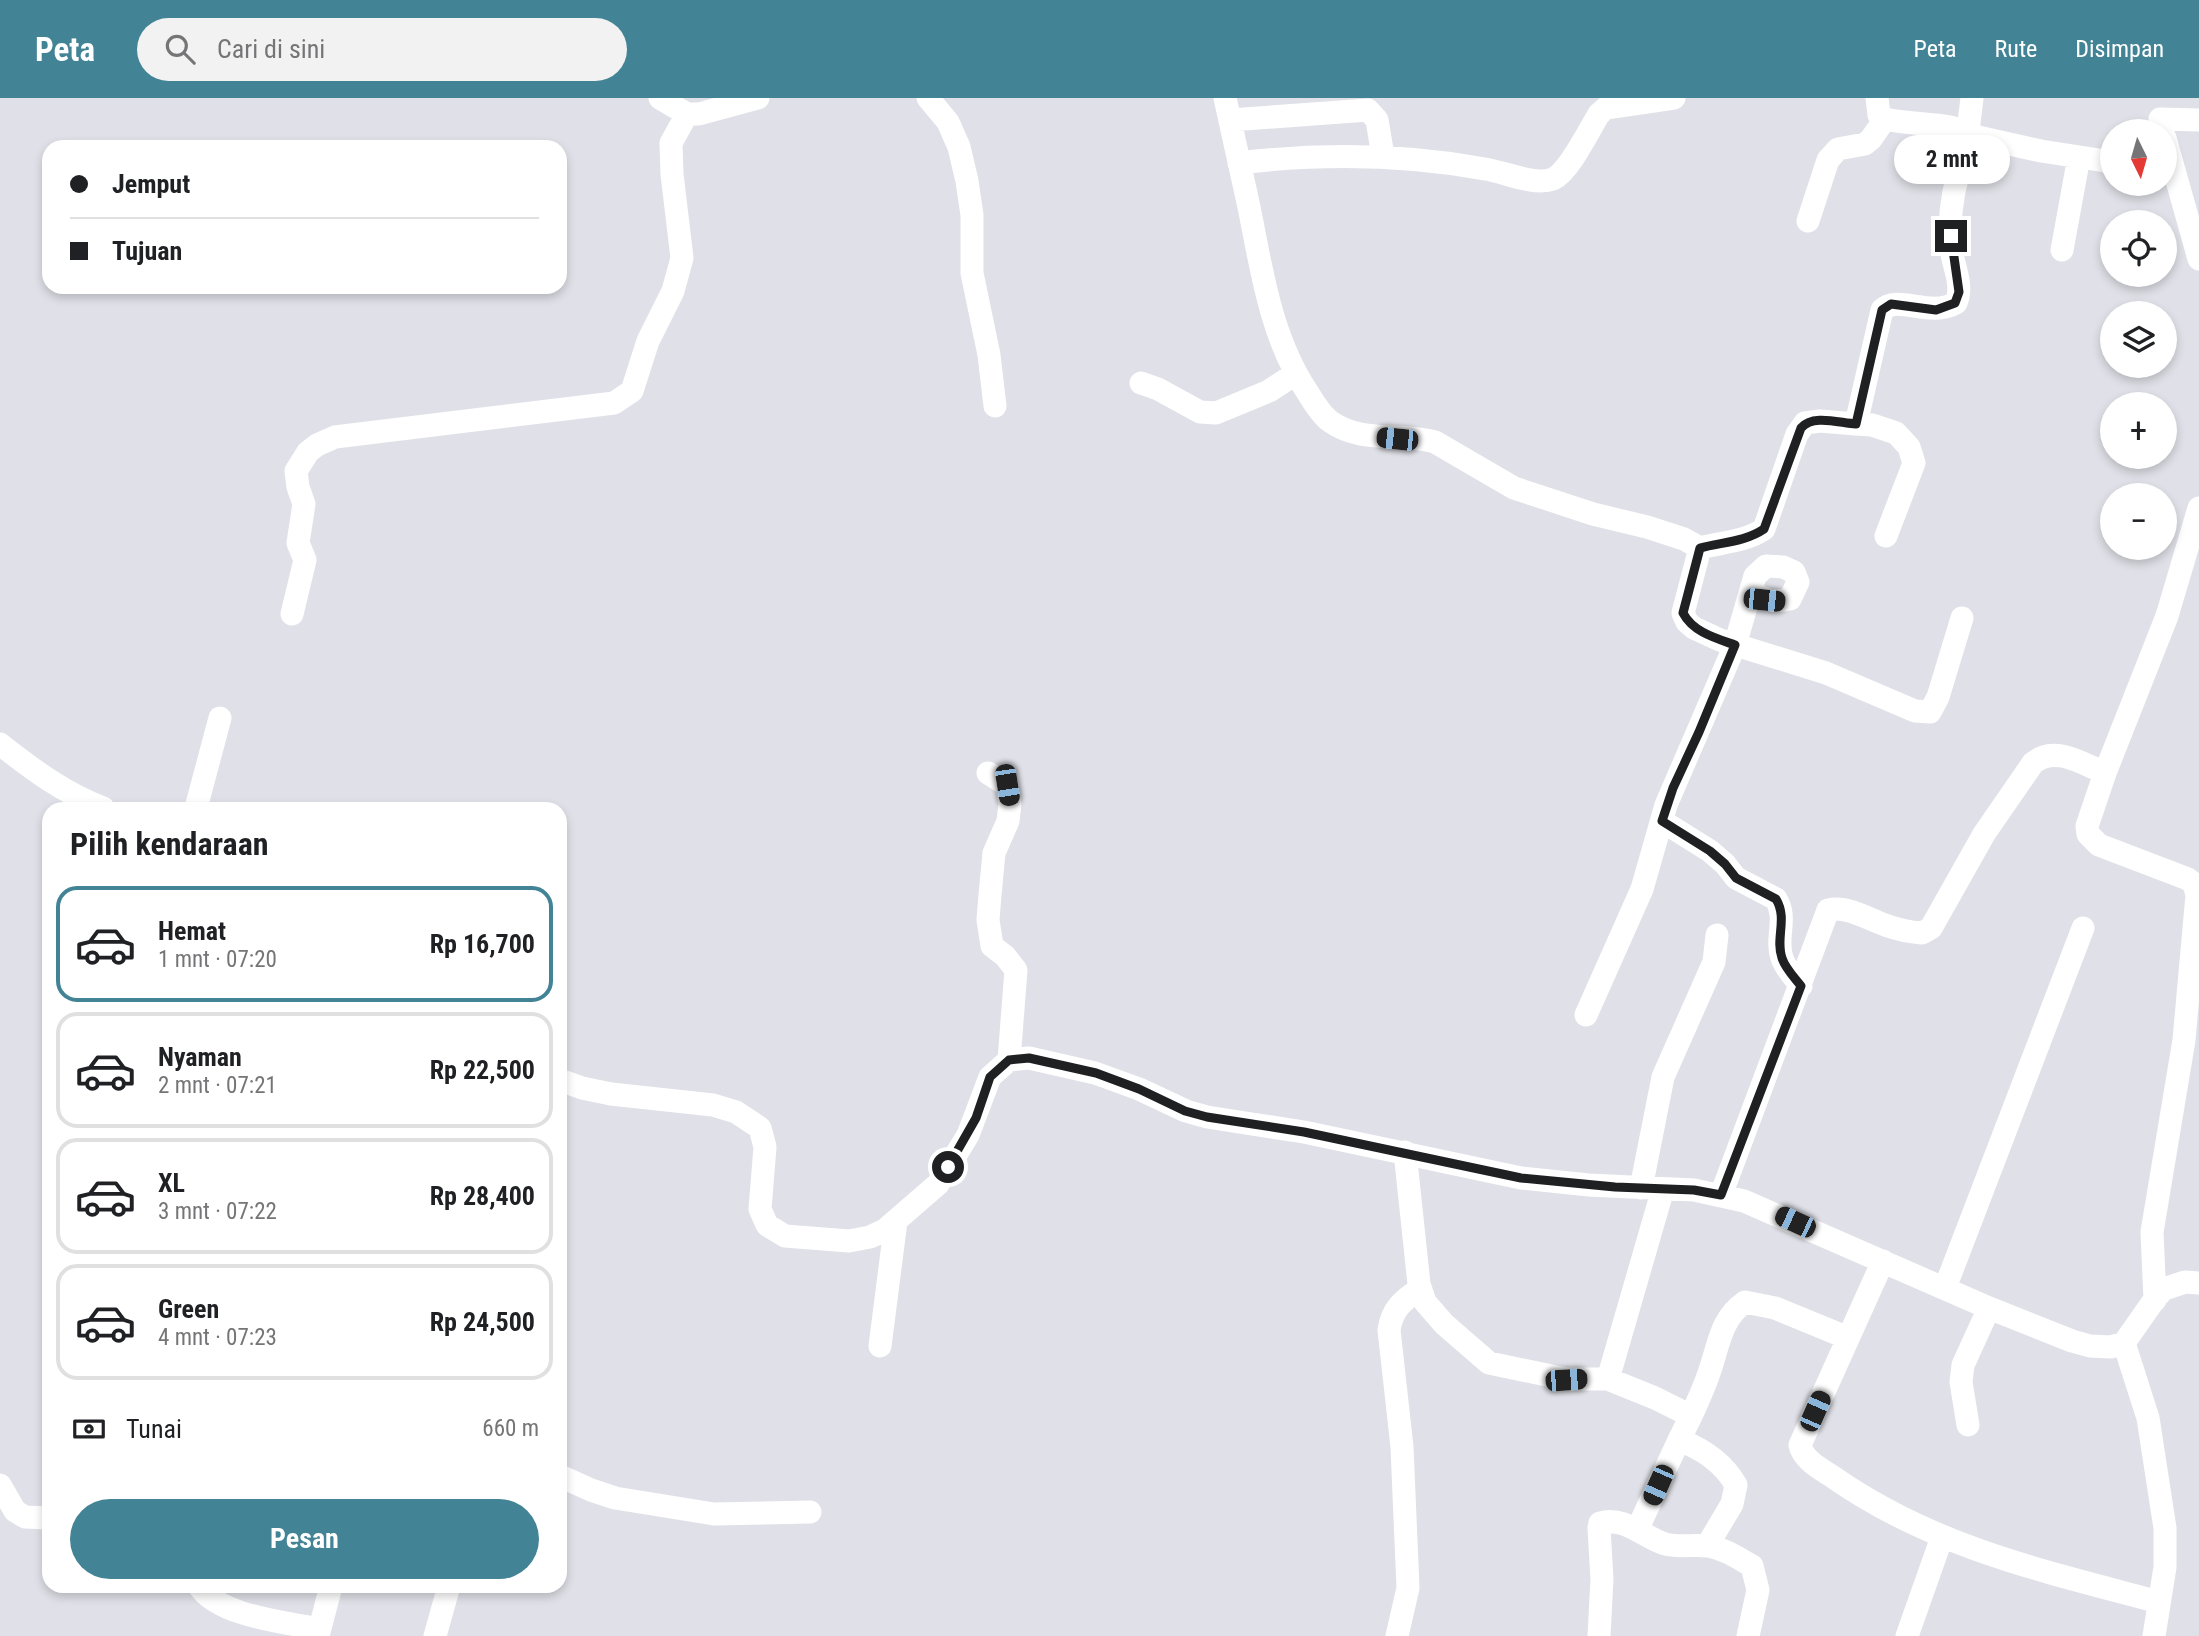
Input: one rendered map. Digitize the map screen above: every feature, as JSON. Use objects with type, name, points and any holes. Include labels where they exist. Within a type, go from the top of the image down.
[{"type":"street","points":[[660,98],[687,114],[710,112],[758,98]]},
{"type":"street","points":[[928,98],[948,122],[959,146],[967,181],[972,215],[972,272],[989,355],[995,406]]},
{"type":"street","points":[[1240,163],[1289,157],[1384,156],[1485,169],[1538,181],[1551,180],[1562,174],[1599,114],[1606,108],[1674,98]]},
{"type":"street","points":[[1856,424],[1882,310],[1887,305],[1897,303],[1944,309],[1958,298],[1951,236],[1955,189],[1973,134],[1972,98]]},
{"type":"street","points":[[1808,221],[1828,160],[1834,152],[1865,144],[1871,139],[1881,108],[2040,151],[2100,160]]},
{"type":"street","points":[[1384,156],[1377,120],[1368,110],[1227,109],[1268,304],[1295,374],[1330,422],[1370,436],[1435,442],[1514,488],[1593,514],[1647,527],[1684,539],[1700,548],[1723,541],[1741,540],[1764,529],[1797,434],[1805,423],[1820,421],[1872,425],[1896,433],[1909,447],[1914,463],[1886,536]]},
{"type":"street","points":[[292,614],[305,560],[298,542],[304,504],[296,471],[308,452],[317,444],[335,437],[614,403],[632,391],[648,341],[673,290],[681,258],[671,143],[687,114]]},
{"type":"street","points":[[2177,121],[2199,120]]},
{"type":"street","points":[[2062,250],[2079,157]]},
{"type":"street","points":[[2177,192],[2199,260]]},
{"type":"street","points":[[1141,383],[1158,389],[1200,412],[1216,413],[1269,391],[1295,374]]},
{"type":"street","points":[[2155,1300],[2152,1232],[2184,1040],[2197,895],[2194,884],[2188,879],[2099,845],[2091,838],[2087,826],[2167,616],[2199,508]]},
{"type":"street","points":[[1700,548],[1683,613],[1694,628],[1735,645],[1826,673],[1915,710],[1930,712],[1938,696],[1962,618]]},
{"type":"street","points":[[1586,1016],[1642,889],[1673,788],[1735,645],[1752,592]]},
{"type":"street","points":[[198,802],[220,718]]},
{"type":"street","points":[[0,744],[47,781],[88,802]]},
{"type":"street","points":[[1721,1195],[1828,911],[1833,909],[1853,913],[1905,931],[1922,933],[1931,928],[1984,834],[2032,763],[2050,753],[2105,773]]},
{"type":"street","points":[[988,773],[1007,785],[1010,804],[1008,821],[994,853],[988,920],[992,946],[1005,956],[1016,970],[1009,1060]]},
{"type":"street","points":[[1662,821],[1710,851],[1736,878],[1776,899],[1783,917],[1780,949],[1782,958],[1801,986]]},
{"type":"street","points":[[1945,1288],[2083,928]]},
{"type":"street","points":[[1608,1379],[1652,1189],[1663,1077],[1714,962],[1717,935]]},
{"type":"street","points":[[567,1083],[611,1094],[713,1105],[736,1112],[760,1128],[765,1147],[761,1209],[767,1224],[785,1236],[849,1241],[870,1237],[885,1230],[938,1184],[968,1135],[990,1077],[1009,1060],[1029,1058],[1076,1067],[1115,1079],[1197,1114],[1304,1132],[1521,1178],[1694,1190],[1721,1195],[1773,1212],[1989,1308],[2090,1346],[2110,1347],[2124,1343],[2164,1289],[2185,1282],[2199,1283]]},
{"type":"street","points":[[1405,1153],[1420,1289],[1425,1302],[1444,1324],[1489,1363],[1566,1380],[1608,1379],[1691,1416]]},
{"type":"street","points":[[880,1346],[896,1221]]},
{"type":"street","points":[[1883,1261],[1800,1445],[1805,1457],[1857,1494],[1942,1537],[1999,1559],[2159,1602]]},
{"type":"street","points":[[1397,1636],[1408,1588],[1402,1447],[1389,1331],[1391,1319],[1400,1303],[1420,1289]]},
{"type":"street","points":[[1637,1531],[1691,1416],[1710,1370],[1723,1325],[1733,1310],[1745,1302],[1775,1308],[1848,1338]]},
{"type":"street","points":[[1968,1425],[1961,1382],[1963,1365],[1989,1308]]},
{"type":"street","points":[[2124,1343],[2148,1418],[2165,1528],[2165,1567],[2154,1636]]},
{"type":"street","points":[[1679,1440],[1712,1458],[1728,1471],[1736,1485],[1732,1504],[1707,1546]]},
{"type":"street","points":[[567,1479],[615,1498],[713,1514],[810,1512]]},
{"type":"street","points":[[0,1485],[15,1511],[25,1517],[42,1518]]},
{"type":"street","points":[[1599,1636],[1602,1579],[1599,1528],[1600,1523],[1618,1521],[1677,1547],[1707,1546],[1726,1551],[1752,1566],[1758,1590],[1748,1636]]},
{"type":"street","points":[[1907,1636],[1942,1537]]},
{"type":"street","points":[[203,1593],[206,1597],[235,1611],[319,1633],[329,1593]]},
{"type":"street","points":[[435,1636],[447,1593]]},
{"type":"route","points":[[948,1167],[976,1118],[990,1077],[1009,1060],[1029,1058],[1076,1067],[1115,1079],[1185,1111],[1207,1117],[1304,1132],[1521,1178],[1554,1183],[1694,1190],[1721,1195],[1801,986],[1782,958],[1780,949],[1783,917],[1776,899],[1736,878],[1710,851],[1662,821],[1673,788],[1735,645],[1694,628],[1683,613],[1700,548],[1723,541],[1741,540],[1764,529],[1768,523],[1797,434],[1805,423],[1820,421],[1856,424],[1882,310],[1887,305],[1897,303],[1936,310],[1955,303],[1959,292],[1951,236]]}]
